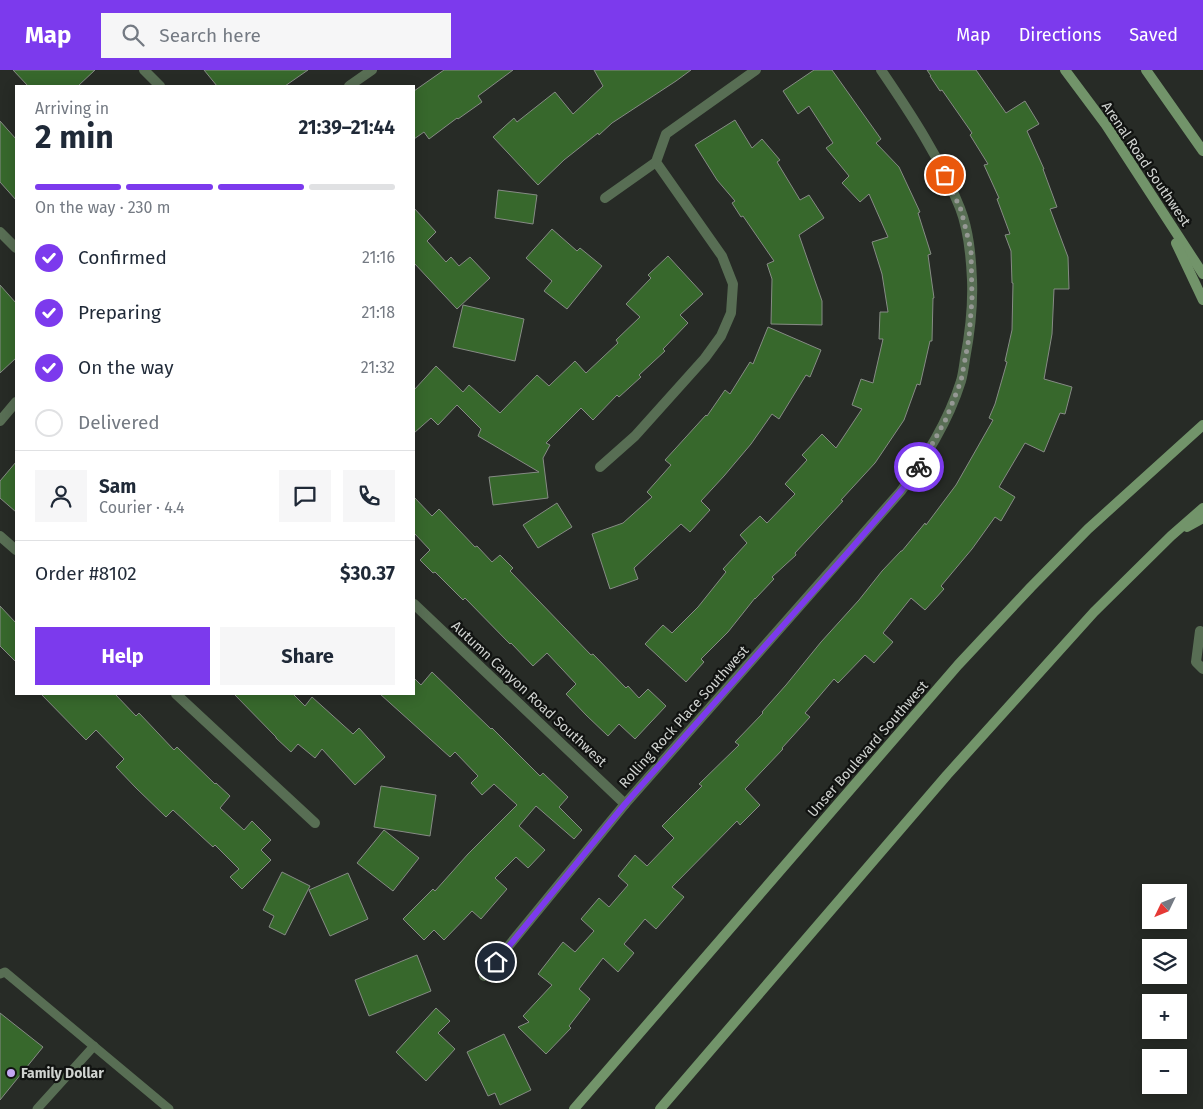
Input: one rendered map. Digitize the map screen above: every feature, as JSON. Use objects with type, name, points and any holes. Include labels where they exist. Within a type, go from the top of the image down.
[{"type":"main road","name":"Arenal Road Southwest","points":[[1065,70],[1106,125],[1203,274]]},
{"type":"main road","points":[[1146,70],[1203,151]]},
{"type":"main road","points":[[1160,208],[1203,300]]},
{"type":"main road","points":[[1200,427],[1203,415]]},
{"type":"main road","name":"Unser Boulevard Southwest","points":[[574,1109],[965,658],[1031,586],[1088,529],[1200,427]]},
{"type":"main road","points":[[660,1109],[947,775],[1094,612],[1171,536],[1203,508]]},
{"type":"main road","points":[[1171,536],[1203,518]]},
{"type":"street","points":[[144,70],[159,85]]},
{"type":"street","points":[[350,85],[372,70]]},
{"type":"street","points":[[605,198],[656,162],[666,134],[756,70]]},
{"type":"street","name":"Rolling Rock Place Southwest","points":[[484,976],[625,804],[901,491],[924,459],[946,419],[961,381],[969,338],[972,299],[971,250],[961,210],[937,157],[881,70]]},
{"type":"street","points":[[600,467],[635,436],[705,358],[721,336],[730,313],[733,284],[722,256],[656,162]]},
{"type":"street","points":[[0,232],[15,247]]},
{"type":"street","points":[[0,421],[15,403]]},
{"type":"street","points":[[0,536],[15,549]]},
{"type":"street","name":"Autumn Canyon Road Southwest","points":[[415,605],[625,804]]},
{"type":"street","points":[[1202,633],[1196,662],[1203,669]]},
{"type":"street","points":[[177,695],[315,823]]},
{"type":"lane","points":[[0,974],[5,972],[169,1109]]},
{"type":"lane","points":[[37,1109],[94,1046]]},
{"type":"building","points":[[13,70],[95,70],[79,85],[27,85]]},
{"type":"building","points":[[204,70],[308,70],[286,85],[216,85]]},
{"type":"building","points":[[444,70],[513,70],[478,96],[482,102],[429,139],[424,132],[415,138],[415,90]]},
{"type":"building","points":[[594,70],[691,70],[612,123],[599,135],[598,133],[564,160],[538,185],[493,137],[514,118],[517,122],[555,92],[573,114],[603,86]]},
{"type":"building","points":[[814,70],[832,70],[881,139],[876,143],[899,167],[920,212],[918,213],[931,254],[928,255],[934,298],[932,341],[930,341],[920,385],[917,384],[904,420],[875,463],[795,553],[796,555],[772,577],[774,579],[755,598],[728,632],[701,659],[704,662],[686,682],[645,644],[663,625],[672,633],[698,607],[726,572],[723,569],[747,543],[740,535],[760,516],[767,523],[795,494],[785,484],[807,460],[802,455],[822,434],[836,448],[862,409],[852,405],[861,379],[873,383],[883,339],[879,339],[880,312],[888,312],[882,274],[872,242],[888,237],[869,194],[860,202],[842,183],[849,176],[826,148],[833,143],[809,106],[798,114],[783,91]]},
{"type":"building","points":[[927,70],[976,70],[1006,113],[1025,101],[1039,124],[1027,131],[1044,169],[1057,207],[1050,209],[1068,257],[1069,289],[1054,289],[1052,334],[1044,379],[1072,387],[1065,414],[1060,413],[1044,452],[1025,443],[999,487],[1015,497],[1001,521],[995,517],[972,549],[941,586],[944,589],[925,610],[911,598],[883,633],[893,642],[874,663],[865,655],[838,683],[834,679],[805,713],[810,717],[745,789],[760,805],[740,825],[737,821],[672,887],[684,897],[656,929],[645,919],[624,944],[634,953],[618,972],[603,958],[579,989],[590,999],[569,1026],[571,1028],[546,1054],[518,1027],[529,1022],[523,1016],[552,985],[538,974],[563,942],[575,952],[594,931],[581,919],[599,898],[609,907],[628,885],[618,876],[635,855],[647,866],[674,838],[662,826],[702,786],[699,784],[739,745],[735,742],[763,713],[882,571],[902,551],[925,523],[926,525],[956,485],[993,420],[989,418],[1007,362],[1005,361],[1012,330],[1013,283],[1011,251],[1005,235],[1010,234],[997,199],[999,198],[984,165],[988,164],[970,135],[972,133],[942,90],[940,91]]},
{"type":"building","points":[[735,120],[752,148],[762,139],[780,160],[777,162],[800,200],[809,195],[824,218],[799,235],[822,301],[822,325],[771,324],[772,279],[767,264],[774,261],[743,216],[741,217],[732,203],[735,201],[717,180],[695,145]]},
{"type":"building","points":[[0,121],[15,138],[15,199],[0,182]]},
{"type":"building","points":[[498,190],[537,195],[533,224],[495,218]]},
{"type":"building","points":[[415,209],[436,232],[427,241],[446,262],[451,257],[459,266],[470,257],[490,278],[457,309],[415,264]]},
{"type":"building","points":[[552,229],[577,251],[580,248],[602,266],[567,309],[544,291],[552,281],[526,258]]},
{"type":"building","points":[[668,256],[703,294],[680,315],[688,323],[663,349],[665,351],[639,375],[641,377],[619,397],[617,395],[593,420],[581,408],[546,443],[550,445],[543,458],[548,498],[493,505],[489,477],[539,472],[478,436],[481,429],[457,405],[438,425],[431,418],[415,432],[415,389],[436,366],[463,392],[469,385],[500,413],[537,375],[549,386],[575,361],[586,373],[618,343],[616,340],[640,317],[626,304],[651,278],[648,275]]},
{"type":"building","points":[[0,285],[15,302],[15,359],[0,373]]},
{"type":"building","points":[[463,305],[524,319],[515,361],[453,347]]},
{"type":"building","points":[[768,327],[821,350],[810,377],[806,375],[779,419],[772,414],[751,444],[701,501],[710,510],[690,532],[681,524],[634,568],[638,579],[610,589],[592,534],[623,523],[652,497],[647,492],[671,465],[665,460],[707,416],[725,390],[730,394],[750,362],[753,364]]},
{"type":"building","points":[[15,463],[15,511],[0,498],[0,481]]},
{"type":"building","points":[[415,498],[432,516],[439,509],[492,562],[500,555],[513,568],[510,571],[591,655],[593,654],[626,688],[628,686],[639,698],[648,689],[666,706],[635,739],[619,724],[608,736],[566,694],[576,684],[547,653],[533,666],[465,598],[463,600],[420,560],[430,550],[415,534]]},
{"type":"building","points":[[557,503],[572,527],[538,548],[523,525]]},
{"type":"building","points":[[0,606],[15,622],[15,661],[0,646]]},
{"type":"building","points":[[432,672],[540,776],[543,773],[568,797],[559,807],[582,830],[574,839],[536,806],[519,826],[545,850],[528,868],[516,857],[495,878],[507,889],[481,919],[472,911],[444,940],[434,930],[424,940],[403,919],[433,889],[435,891],[468,854],[517,805],[494,784],[482,795],[471,783],[478,776],[455,752],[450,757],[381,695],[415,695],[415,679],[421,685]]},
{"type":"building","points":[[42,695],[116,695],[136,716],[139,713],[174,750],[177,747],[230,796],[220,808],[244,830],[252,821],[271,840],[261,850],[271,860],[242,889],[230,877],[239,869],[215,845],[213,847],[173,810],[166,817],[136,788],[116,767],[124,759],[96,730],[86,740]]},
{"type":"building","points":[[235,695],[294,695],[305,706],[312,697],[353,734],[359,728],[385,757],[355,785],[322,749],[315,758],[298,744],[291,752]]},
{"type":"building","points":[[381,786],[436,795],[430,836],[374,827]]},
{"type":"building","points":[[384,830],[419,858],[393,891],[357,863]]},
{"type":"building","points":[[282,872],[310,886],[285,935],[269,927],[274,916],[263,910]]},
{"type":"building","points":[[348,873],[368,919],[330,936],[309,890]]},
{"type":"building","points":[[417,955],[431,991],[369,1016],[355,980]]},
{"type":"building","points":[[436,1008],[450,1021],[438,1033],[455,1049],[426,1081],[396,1052]]},
{"type":"building","name":"Family Dollar","points":[[0,1013],[43,1047],[0,1100]]},
{"type":"building","points":[[504,1034],[531,1090],[500,1105],[495,1093],[488,1096],[467,1052]]},
{"type":"way so far","points":[[919,467],[946,419],[961,381],[969,338],[972,299],[971,250],[961,210],[945,175]]},
{"type":"place","name":"Family Dollar","points":[[11,1073]]},
{"type":"route","points":[[496,962],[625,804],[850,550],[901,491],[919,467]]}]
